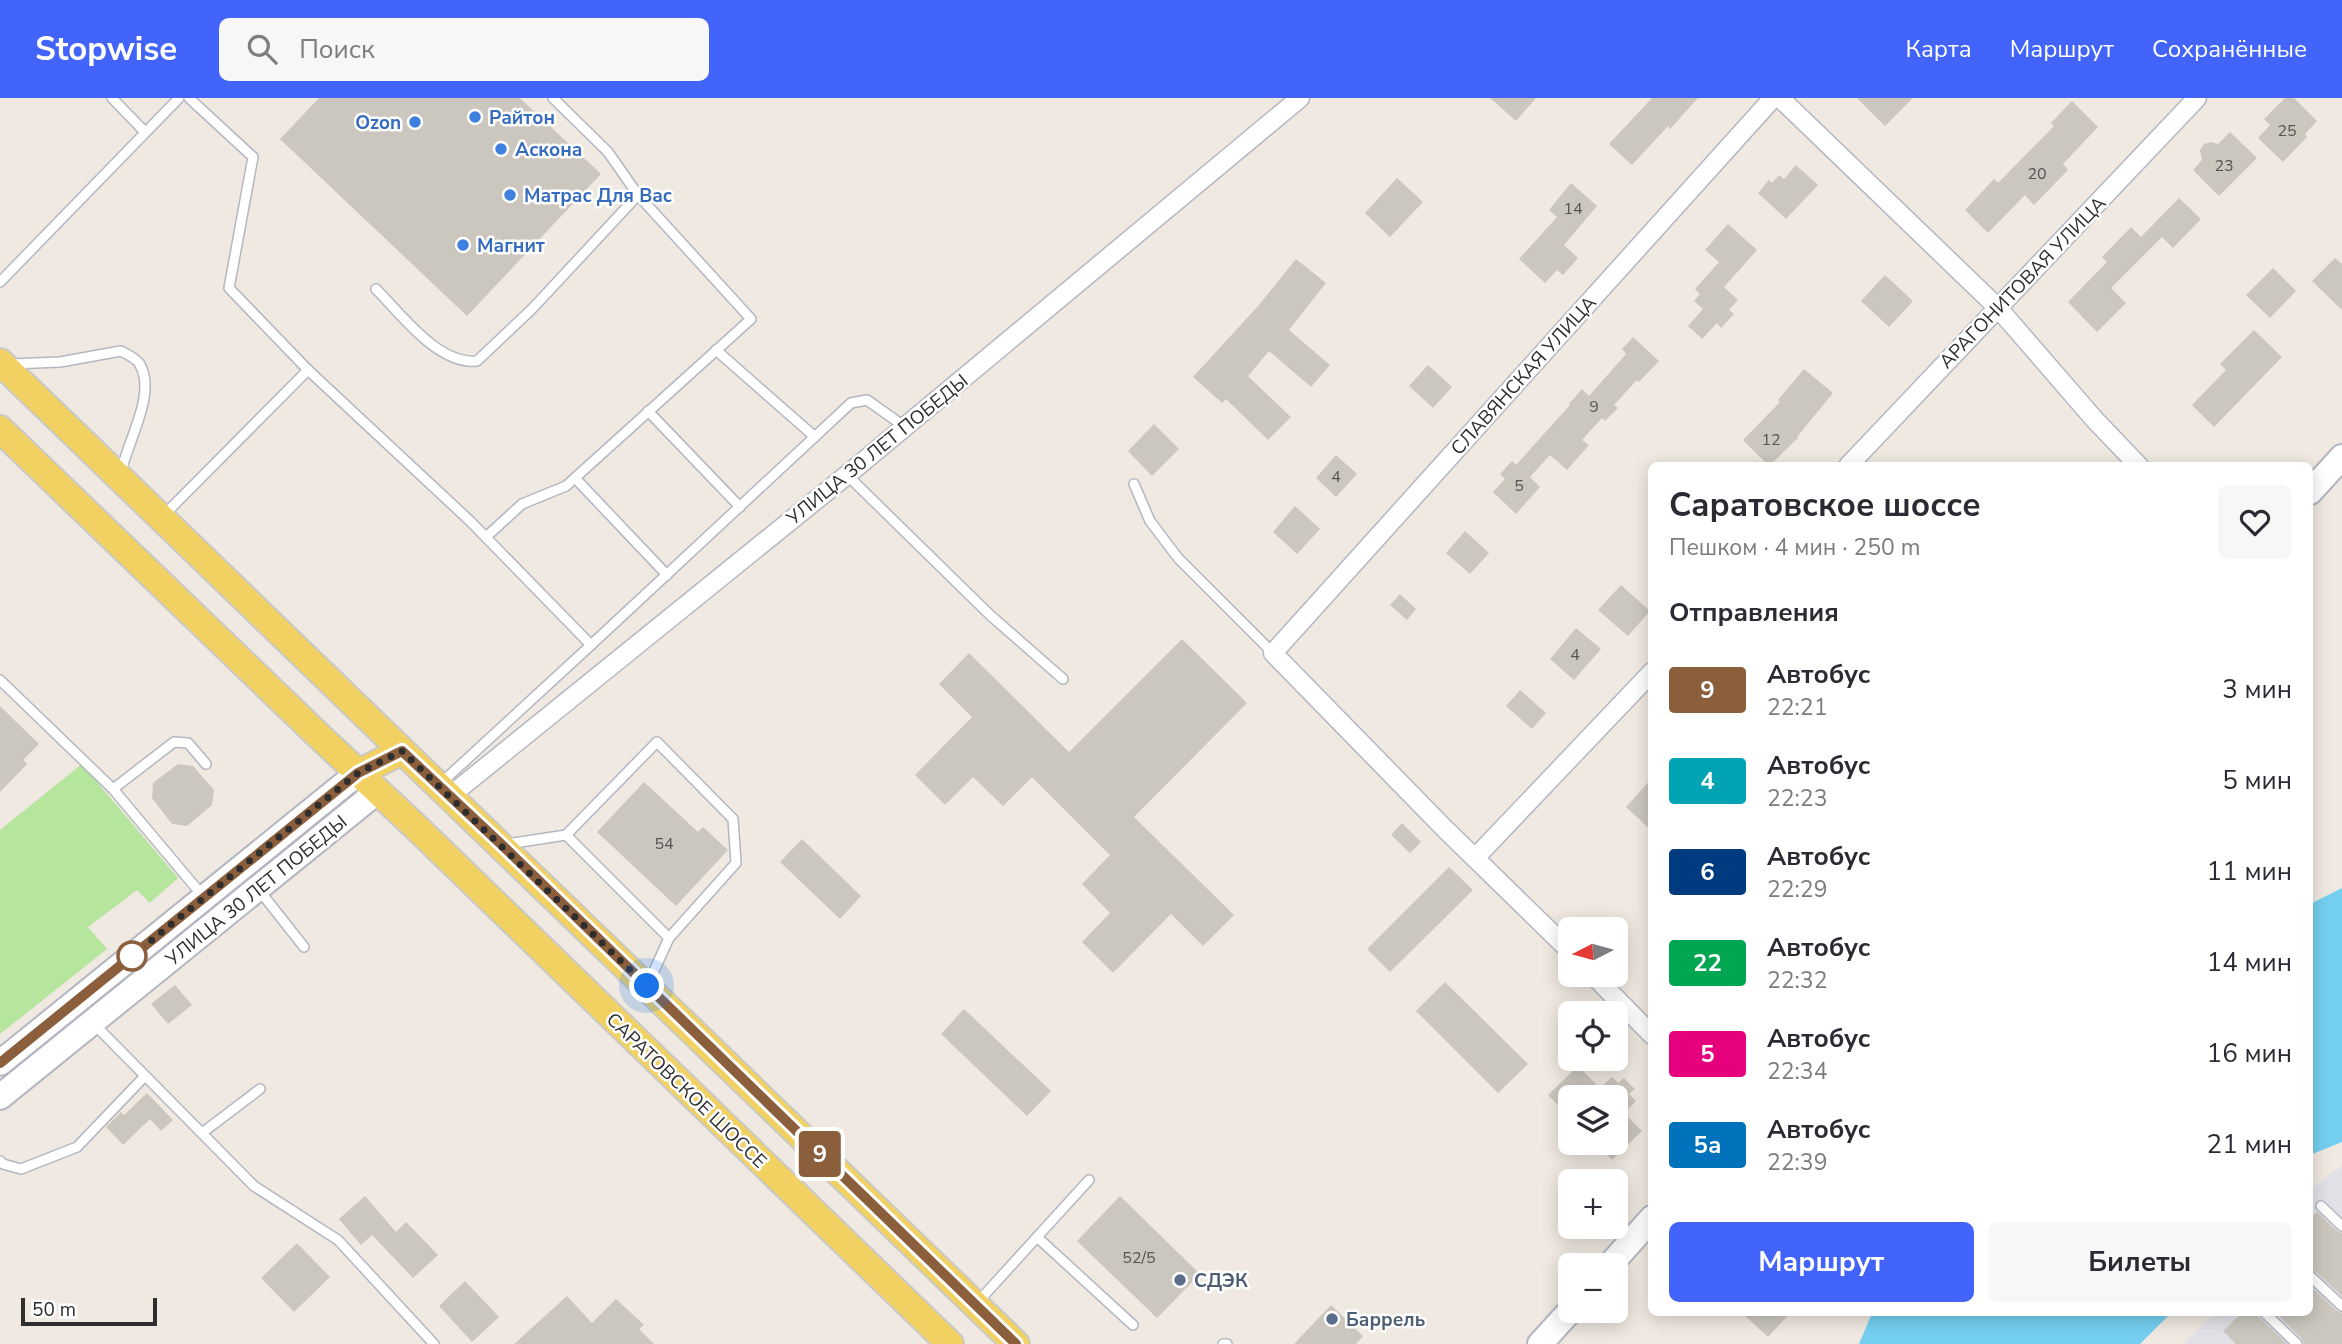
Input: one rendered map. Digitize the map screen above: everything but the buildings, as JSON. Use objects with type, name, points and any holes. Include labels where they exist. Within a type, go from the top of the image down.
[{"type":"main road","points":[[2,363],[1016,1344]]},
{"type":"main road","name":"САРАТОВСКОЕ ШОССЕ","points":[[0,429],[950,1344]]},
{"type":"main road","points":[[2313,489],[2342,457]]},
{"type":"main road","points":[[1,1061],[358,773],[402,751]]},
{"type":"main road","name":"УЛИЦА 30 ЛЕТ ПОБЕДЫ","points":[[0,1097],[378,791],[402,751]]},
{"type":"main road","points":[[1621,1253],[1648,1222]]},
{"type":"main road","points":[[1540,1344],[1559,1323]]},
{"type":"street","name":"УЛИЦА 30 ЛЕТ ПОБЕДЫ","points":[[444,790],[847,475],[1300,98]]},
{"type":"street","name":"СЛАВЯНСКАЯ УЛИЦА","points":[[1273,653],[1773,98]]},
{"type":"street","points":[[1780,98],[1997,308],[2095,421],[2135,462]]},
{"type":"street","name":"АРАГОНИТОВАЯ УЛИЦА","points":[[1852,462],[2197,98]]},
{"type":"street","points":[[1273,653],[1558,939]]},
{"type":"street","points":[[1475,858],[1648,676]]},
{"type":"street","points":[[1605,987],[1648,1031]]},
{"type":"lane","points":[[112,98],[145,132]]},
{"type":"lane","points":[[0,282],[179,98]]},
{"type":"lane","points":[[190,98],[253,157],[229,288],[308,370],[486,537],[592,645]]},
{"type":"lane","points":[[486,537],[522,504],[566,486],[751,319],[638,195],[608,152],[553,98]]},
{"type":"lane","points":[[376,289],[438,351],[461,360],[477,361],[533,308],[638,195]]},
{"type":"lane","points":[[716,350],[815,437]]},
{"type":"lane","points":[[2,363],[60,362],[121,351],[138,361],[146,379],[146,394],[125,456],[121,478]]},
{"type":"lane","points":[[161,518],[308,370]]},
{"type":"lane","points":[[444,790],[592,645],[851,403],[867,400],[905,426]]},
{"type":"lane","points":[[648,411],[740,507]]},
{"type":"lane","points":[[847,475],[990,615],[1063,679]]},
{"type":"lane","points":[[575,478],[667,575]]},
{"type":"lane","points":[[1135,484],[1150,521],[1178,558],[1273,653]]},
{"type":"lane","points":[[0,680],[113,789],[204,898]]},
{"type":"lane","points":[[113,789],[174,742],[188,743],[206,764]]},
{"type":"lane","points":[[502,845],[566,835],[657,742],[733,819],[736,863],[669,938],[647,986]]},
{"type":"lane","points":[[566,835],[669,938]]},
{"type":"lane","points":[[257,888],[304,947]]},
{"type":"lane","points":[[92,1022],[254,1186],[338,1240],[434,1344]]},
{"type":"lane","points":[[0,1161],[22,1169],[77,1147],[145,1076]]},
{"type":"lane","points":[[202,1133],[260,1089]]},
{"type":"lane","points":[[975,1305],[1089,1180]]},
{"type":"lane","points":[[2321,1206],[2342,1226]]},
{"type":"lane","points":[[1037,1237],[1133,1325]]},
{"type":"lane","points":[[2313,1279],[2342,1306]]},
{"type":"lane","points":[[2268,1316],[2297,1344]]},
{"type":"shaded area","points":[[2342,1165],[2342,1344],[2183,1344],[2211,1316],[2313,1316],[2313,1188]]},
{"type":"green space","points":[[82,764],[178,878],[150,903],[137,890],[88,927],[107,949],[0,1034],[0,830]]},
{"type":"water","points":[[2342,888],[2342,1142],[2313,1154],[2313,902]]},
{"type":"water","points":[[1870,1316],[2168,1316],[2140,1344],[1859,1344]]},
{"type":"bus line","name":"9","points":[[0,1063],[358,773],[402,751],[1016,1344]]},
{"type":"place","name":"Райтон","points":[[475,117]]},
{"type":"place","name":"Ozon","points":[[415,122]]},
{"type":"place","name":"Аскона","points":[[501,149]]},
{"type":"place","name":"Матрас Для Вас","points":[[510,195]]},
{"type":"place","name":"Магнит","points":[[463,245]]},
{"type":"place","name":"СДЭК","points":[[1180,1280]]},
{"type":"place","name":"Баррель","points":[[1332,1319]]},
{"type":"route","points":[[132,956],[358,773],[402,751],[647,986]]}]
